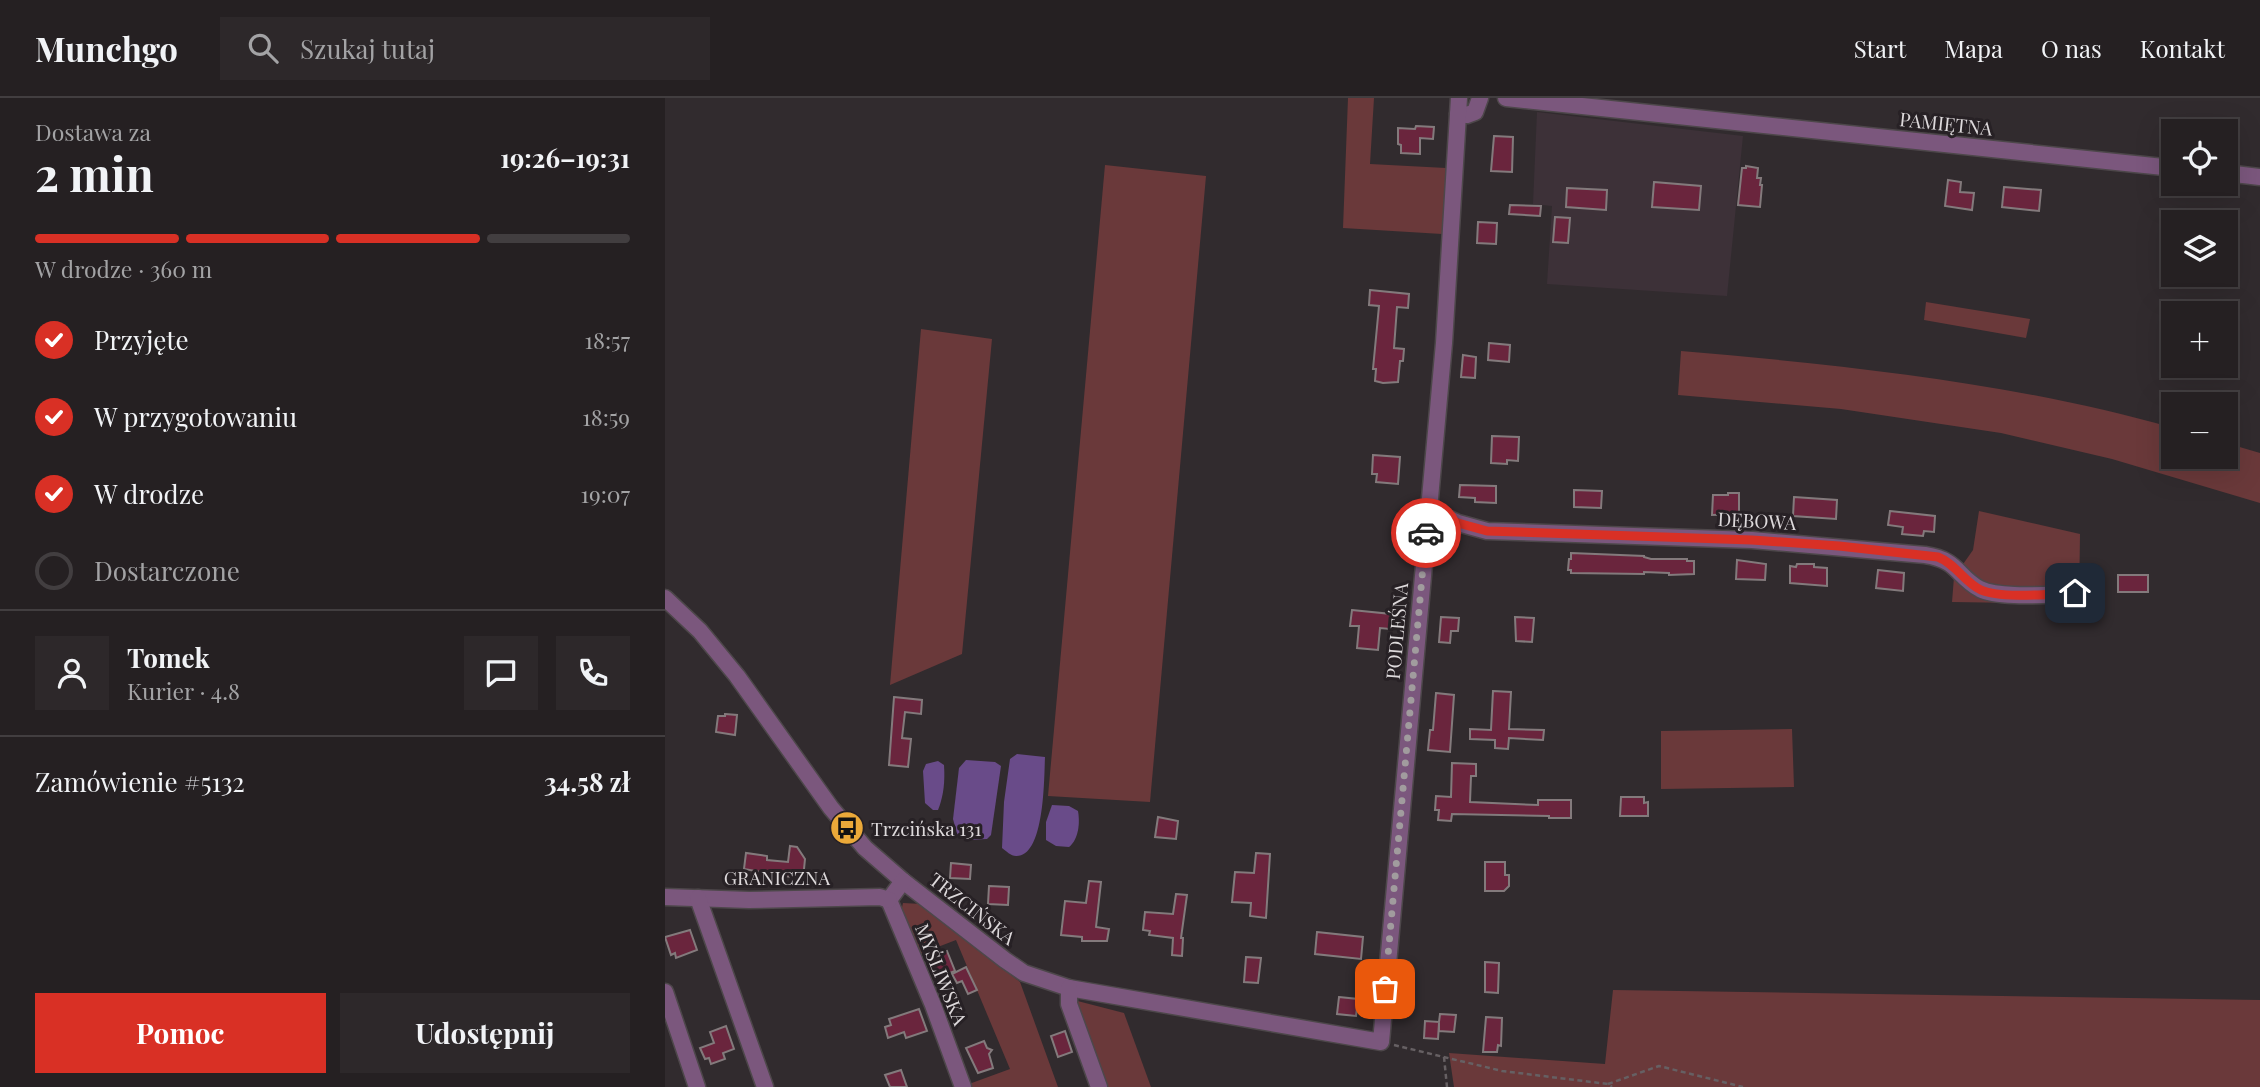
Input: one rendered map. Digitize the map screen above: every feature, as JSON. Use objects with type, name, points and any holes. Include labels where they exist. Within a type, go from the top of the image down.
[{"type":"street","points":[[1458,106],[1467,115],[1475,111],[1480,98]]},
{"type":"street","name":"PAMIĘTNA","points":[[1506,98],[2161,167]]},
{"type":"street","name":"PODLEŚNA","points":[[1381,1042],[1444,343],[1458,106]]},
{"type":"street","points":[[2238,174],[2260,177]]},
{"type":"street","name":"DĘBOWA","points":[[1429,509],[1458,523],[1487,531],[1752,540],[1925,555],[1951,563],[1983,591],[2005,594],[2075,593]]},
{"type":"street","name":"TRZCIŃSKA","points":[[665,598],[700,631],[737,676],[853,836],[903,881],[1024,973],[1069,988],[1381,1042]]},
{"type":"street","points":[[889,900],[903,881]]},
{"type":"street","name":"GRANICZNA","points":[[665,897],[880,897],[889,900]]},
{"type":"street","points":[[698,898],[765,1087]]},
{"type":"street","name":"MYŚLIWSKA","points":[[889,900],[933,1005],[963,1087]]},
{"type":"street","points":[[1069,988],[1069,1004],[1099,1087]]},
{"type":"street","points":[[665,992],[697,1087]]},
{"type":"path","points":[[1381,1042],[1502,1071],[1608,1084],[1659,1066],[1742,1087]]},
{"type":"path","points":[[1444,1057],[1447,1087]]},
{"type":"path","points":[[1608,1084],[1612,1087]]},
{"type":"shaded area","points":[[1348,98],[1374,98],[1370,164],[1446,168],[1442,234],[1343,228]]},
{"type":"shaded area","points":[[1537,112],[1743,136],[1727,296],[1547,284],[1552,206],[1533,204]]},
{"type":"shaded area","points":[[1105,165],[1206,176],[1150,802],[1048,796]]},
{"type":"shaded area","points":[[1926,302],[2030,319],[2026,338],[1924,320]]},
{"type":"shaded area","points":[[921,329],[992,339],[962,654],[890,685]]},
{"type":"shaded area","points":[[1681,351],[1929,378],[2053,399],[2161,425],[2161,469],[2238,469],[2238,447],[2260,453],[2260,503],[2112,459],[2001,433],[1841,409],[1678,395]]},
{"type":"shaded area","points":[[1979,511],[2080,534],[2079,604],[1952,602],[1954,577],[1973,550]]},
{"type":"shaded area","points":[[1792,729],[1794,787],[1661,789],[1661,731]]},
{"type":"shaded area","points":[[1017,754],[1045,757],[1038,830],[1026,853],[1016,856],[1002,848],[1004,802],[1010,759]]},
{"type":"shaded area","points":[[966,760],[995,762],[1001,766],[991,835],[987,839],[966,840],[958,837],[953,819],[959,768]]},
{"type":"shaded area","points":[[938,761],[944,765],[944,787],[938,810],[933,810],[925,803],[923,771],[926,764]]},
{"type":"shaded area","points":[[1052,805],[1069,806],[1078,811],[1078,830],[1069,847],[1056,846],[1046,840],[1046,822]]},
{"type":"shaded area","points":[[903,903],[922,904],[1020,982],[1058,1087],[970,1087],[969,1084],[1010,1069],[956,940],[917,955],[900,916]]},
{"type":"shaded area","points":[[1613,990],[2260,1000],[2260,1087],[1454,1087],[1449,1053],[1605,1064]]},
{"type":"shaded area","points":[[1062,997],[1124,1013],[1151,1087],[1093,1087]]},
{"type":"building","points":[[1416,126],[1434,127],[1433,139],[1420,138],[1420,154],[1401,153],[1398,128],[1415,129]]},
{"type":"building","points":[[1494,136],[1513,137],[1512,172],[1491,171]]},
{"type":"building","points":[[1742,168],[1758,168],[1757,178],[1761,178],[1762,185],[1760,207],[1738,205]]},
{"type":"building","points":[[1948,180],[1961,182],[1960,192],[1974,193],[1972,210],[1945,206]]},
{"type":"building","points":[[1654,182],[1701,186],[1699,210],[1652,207]]},
{"type":"building","points":[[2004,187],[2041,190],[2039,211],[2002,207]]},
{"type":"building","points":[[1567,188],[1607,190],[1606,210],[1566,207]]},
{"type":"building","points":[[1510,205],[1541,206],[1540,216],[1509,214]]},
{"type":"building","points":[[1555,217],[1570,218],[1568,243],[1553,242]]},
{"type":"building","points":[[1478,222],[1497,223],[1496,244],[1477,243]]},
{"type":"building","points":[[1370,290],[1409,294],[1408,308],[1397,307],[1394,348],[1404,349],[1398,382],[1375,381],[1376,369],[1373,369],[1379,306],[1369,305]]},
{"type":"building","points":[[1489,343],[1510,345],[1509,362],[1488,360]]},
{"type":"building","points":[[1463,355],[1476,357],[1475,378],[1461,377]]},
{"type":"building","points":[[1492,436],[1519,437],[1518,461],[1507,460],[1507,464],[1491,463]]},
{"type":"building","points":[[1373,455],[1400,457],[1398,484],[1376,482],[1377,474],[1372,474]]},
{"type":"building","points":[[1460,485],[1496,486],[1496,503],[1475,502],[1475,498],[1459,497]]},
{"type":"building","points":[[1574,490],[1602,491],[1601,508],[1574,507]]},
{"type":"building","points":[[1739,493],[1739,514],[1712,515],[1713,495]]},
{"type":"building","points":[[1794,497],[1837,500],[1836,519],[1793,516]]},
{"type":"building","points":[[1890,511],[1935,516],[1934,532],[1924,531],[1923,536],[1902,534],[1903,527],[1888,525]]},
{"type":"building","points":[[1571,553],[1687,559],[1694,561],[1694,574],[1571,573],[1571,570],[1568,570]]},
{"type":"building","points":[[1737,560],[1766,564],[1765,580],[1736,579]]},
{"type":"building","points":[[1797,564],[1814,564],[1814,567],[1827,568],[1827,586],[1790,583],[1790,566],[1796,567]]},
{"type":"building","points":[[1878,570],[1904,573],[1903,591],[1876,588]]},
{"type":"building","points":[[2118,575],[2148,575],[2148,592],[2118,592]]},
{"type":"building","points":[[1352,610],[1391,614],[1390,629],[1380,628],[1378,650],[1357,648],[1359,626],[1350,626]]},
{"type":"building","points":[[1441,617],[1459,618],[1458,631],[1451,631],[1450,643],[1439,642]]},
{"type":"building","points":[[1515,617],[1534,618],[1532,642],[1516,641]]},
{"type":"building","points":[[1493,691],[1511,692],[1509,729],[1544,730],[1543,740],[1509,738],[1508,749],[1495,748],[1495,740],[1470,739],[1470,729],[1491,730]]},
{"type":"building","points":[[1436,693],[1454,695],[1450,752],[1428,750],[1430,730],[1433,730]]},
{"type":"building","points":[[894,697],[922,700],[921,714],[905,712],[902,738],[911,739],[908,767],[889,765]]},
{"type":"building","points":[[737,715],[735,735],[716,732],[718,716]]},
{"type":"building","points":[[1452,763],[1476,764],[1476,776],[1471,776],[1470,802],[1538,805],[1538,800],[1571,800],[1571,818],[1452,814],[1451,821],[1438,820],[1439,810],[1435,810],[1436,796],[1451,797]]},
{"type":"building","points":[[1621,797],[1644,797],[1644,803],[1648,802],[1648,816],[1620,816]]},
{"type":"building","points":[[1158,817],[1178,821],[1176,839],[1155,837]]},
{"type":"building","points":[[790,846],[797,847],[805,859],[803,879],[744,869],[746,853],[767,856],[767,860],[788,862]]},
{"type":"building","points":[[1256,853],[1270,854],[1266,918],[1250,916],[1251,903],[1232,902],[1235,872],[1254,873]]},
{"type":"building","points":[[1485,862],[1505,862],[1505,875],[1509,875],[1509,886],[1504,891],[1485,891]]},
{"type":"building","points":[[951,863],[971,865],[970,879],[950,878]]},
{"type":"building","points":[[1089,881],[1101,882],[1096,927],[1109,929],[1107,941],[1082,941],[1082,937],[1061,935],[1065,901],[1086,903]]},
{"type":"building","points":[[989,886],[1009,887],[1008,905],[988,904]]},
{"type":"building","points":[[1176,894],[1187,895],[1181,938],[1182,956],[1172,955],[1173,938],[1149,935],[1150,931],[1143,930],[1145,912],[1173,914]]},
{"type":"building","points":[[690,930],[697,950],[676,958],[675,953],[671,955],[665,937]]},
{"type":"building","points":[[1317,932],[1363,937],[1361,959],[1315,954]]},
{"type":"building","points":[[947,951],[955,971],[942,976],[941,971],[935,974],[929,958]]},
{"type":"building","points":[[1246,957],[1261,958],[1258,983],[1244,982]]},
{"type":"building","points":[[1485,962],[1499,963],[1498,993],[1485,992]]},
{"type":"building","points":[[966,967],[977,990],[968,994],[962,981],[957,983],[952,974]]},
{"type":"building","points":[[1339,997],[1358,999],[1356,1016],[1337,1014]]},
{"type":"building","points":[[919,1009],[927,1031],[906,1038],[904,1032],[888,1038],[885,1027],[891,1025],[889,1019]]},
{"type":"building","points":[[1440,1014],[1456,1015],[1454,1032],[1439,1031],[1439,1023],[1438,1039],[1424,1038],[1425,1021],[1439,1022]]},
{"type":"building","points":[[1486,1017],[1502,1018],[1501,1046],[1498,1045],[1497,1052],[1483,1052]]},
{"type":"building","points":[[726,1026],[734,1049],[723,1053],[725,1059],[711,1064],[709,1058],[705,1059],[700,1048],[714,1043],[710,1032]]},
{"type":"building","points":[[1065,1031],[1072,1052],[1058,1057],[1051,1036]]},
{"type":"building","points":[[984,1041],[987,1048],[992,1050],[989,1054],[993,1068],[978,1073],[966,1048]]},
{"type":"building","points":[[901,1070],[907,1087],[890,1087],[885,1075]]},
{"type":"way so far","points":[[1385,989],[1426,533]]},
{"type":"place","name":"Trzcińska 131","points":[[847,828]]},
{"type":"route","points":[[1426,533],[1429,509],[1458,523],[1487,531],[1752,540],[1839,546],[1938,557],[1951,563],[1983,591],[1993,593],[2075,593]]}]
